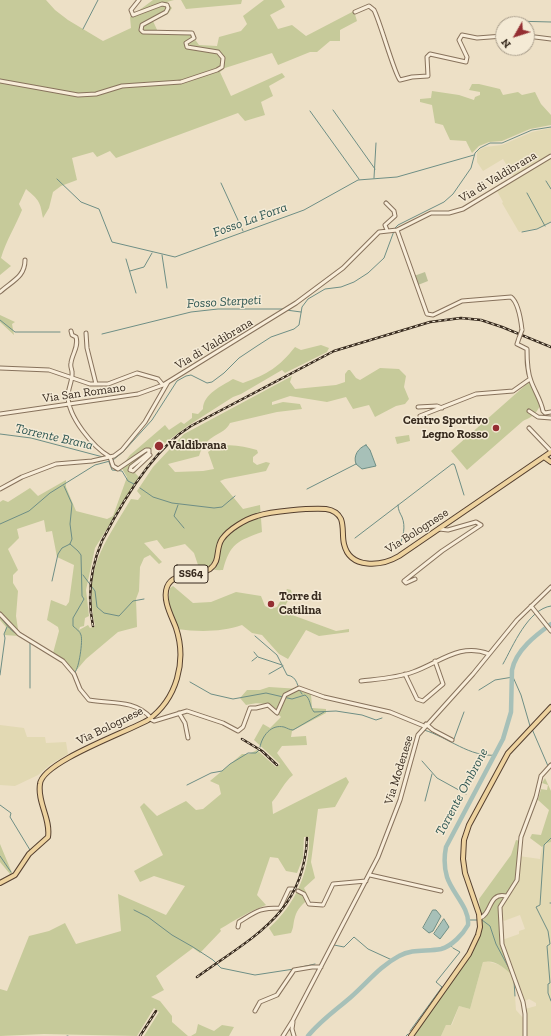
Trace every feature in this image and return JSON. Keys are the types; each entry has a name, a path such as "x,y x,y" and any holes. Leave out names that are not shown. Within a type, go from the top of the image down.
{"main road":[{"name":"Via Bolognese","path":"0,883 15,875 29,854 48,837 48,825 39,787 40,780 46,772 59,762 150,719 160,710 177,679 181,663 180,643 167,602 166,588 170,582 176,578 210,569 216,562 221,540 242,524 263,514 329,510 336,512 340,518 344,545 348,552 359,562 382,564 396,558 551,452"},
{"path":"544,458 551,462"},
{"path":"411,1036 472,950 480,931 480,918 464,865 463,852 466,834 500,766 512,749 551,707"}],"street":[{"path":"0,81 78,95 96,94 122,86 181,82 217,70 222,66 222,57 218,52 187,47 186,43 194,38 192,33 143,32 141,30 142,25 166,12 168,8 166,4 162,4 133,15 131,10 139,0"},
{"path":"355,12 370,6 374,10 398,80 414,76 426,77 428,75 427,58 430,54 463,62 466,61 467,57 460,42 461,35 477,38 495,37"},
{"path":"535,37 551,39"},
{"name":"Via di Valdibrana","path":"0,489 22,476 56,464 92,461 110,457 122,450 151,414 168,382 296,303 343,268 375,235 387,230 396,230 431,213 449,213 470,206 551,156"},
{"path":"386,203 394,211 395,216 385,226 387,230"},
{"path":"396,230 427,314 433,315 462,301 511,297 514,300 522,330 517,344 527,349 530,379 542,403 543,411 545,413 551,412"},
{"path":"0,292 21,275 25,269 24,260"},
{"path":"71,331 72,336 76,337 77,342 70,364 72,378 68,387 69,404 92,442 100,451 110,457 114,468 120,469 146,450 149,450 149,453 130,467 130,470 133,471 150,454"},
{"path":"86,333 87,348 96,384"},
{"path":"0,368 49,370 82,382 96,384 108,384 137,374 158,379 164,385"},
{"path":"420,416 481,392 513,391 530,379"},
{"name":"Via San Romano","path":"0,414 138,394 164,385 168,382"},
{"path":"418,407 440,406 442,408"},
{"path":"529,411 538,417 551,418"},
{"path":"529,428 551,452"},
{"path":"415,579 406,583 404,581 442,551 453,546 481,525 476,522 448,530 439,529"},
{"name":"Via Modenese","path":"283,1036 370,875 398,805 416,738 425,725 475,671 512,625 551,587"},
{"path":"531,606 551,631"},
{"path":"0,614 19,634 63,661 74,674 80,689 89,700 112,701 136,708 150,719 156,721 179,713 191,712 223,723 238,731 243,727 250,708 268,705 277,713 285,695 299,688 324,697 390,712 425,725 452,740"},
{"path":"361,681 414,672 450,654 463,651 478,650 489,654"},
{"path":"404,674 417,699 423,700 442,685 435,661"},
{"path":"179,713 184,722 188,738"},
{"path":"525,1036 524,1008 502,944 500,907 518,876 520,837 536,797 543,774 551,766"},
{"path":"370,875 441,892"},
{"path":"298,891 304,894 309,904 323,905 333,884 366,881"},
{"path":"238,927 239,922 259,909 272,906 280,908 289,889 293,889"},
{"path":"480,918 485,915 494,898 499,895 506,896"},
{"path":"255,1011 260,1002 277,995 294,970 312,966 321,967"},
{"path":"293,1020 292,1029 294,1036"}],"shaded area":[{"path":"551,128 551,154 514,177 503,159 483,171 477,162 477,151 485,147 502,145 532,132"},
{"path":"551,158 551,221 543,227 519,232 502,203 503,202 497,191"},
{"path":"0,725 24,728 27,737 45,737 46,743 66,742 68,754 51,764 38,775 15,786 0,785"},
{"path":"546,842 551,842 551,1036 525,1036 525,1009 536,1006 536,1003 529,999 525,1001 521,995 502,940 519,934 519,931 525,929 520,915 504,921 500,915 502,902 519,856 540,859 542,847"},
{"path":"486,961 504,966 512,975 516,1010 524,1019 524,1036 441,1036 446,1025 452,1025 459,1006 470,1009 483,962"}],"green space":[{"path":"0,0 46,0 55,10 68,20 103,41 131,28 130,17 153,0 174,0 167,2 172,8 168,14 153,21 158,32 191,34 199,45 217,46 219,37 241,31 247,24 243,16 264,0 281,0 285,7 270,15 278,29 292,25 306,36 354,11 357,21 340,30 340,41 330,41 317,52 310,52 278,65 272,53 225,68 220,72 231,96 282,73 285,77 269,86 273,96 261,102 265,115 245,121 238,113 116,158 110,151 97,157 93,152 72,158 77,180 61,186 53,192 49,208 43,218 39,202 26,189 19,204 22,210 1,258 11,266 0,275"},
{"path":"181,0 242,0 241,4 186,9"},
{"path":"472,84 479,84 500,89 503,95 518,92 522,95 535,92 541,104 551,115 551,125 530,129 502,141 489,142 479,146 472,153 466,141 450,140 443,125 435,123 432,105 420,102 420,99 431,98 432,91 459,95 474,100 475,97 480,95 480,92 469,90"},
{"path":"425,272 428,281 418,285 414,276"},
{"path":"0,315 15,322 12,324 14,335 0,322"},
{"path":"321,345 329,348 327,352 285,373 282,370 241,394 233,397 186,427 165,443 159,439 135,473 139,477 95,548 86,590 89,616 85,618 84,626 80,627 79,630 88,625 90,628 95,626 92,606 92,589 94,573 104,545 131,499 138,500 141,496 137,491 153,467 184,434 292,376 290,382 295,389 336,385 345,382 345,374 348,370 350,370 356,378 360,380 380,368 399,369 406,376 404,387 409,399 405,404 396,406 375,417 369,405 353,409 346,397 327,402 290,396 272,402 272,405 283,402 300,404 302,409 277,412 230,423 223,431 206,443 199,456 168,464 175,472 203,471 214,469 208,452 220,446 232,445 257,450 258,453 253,457 253,462 257,465 266,462 270,463 266,471 220,481 243,509 260,505 262,532 236,544 229,554 223,570 215,570 198,565 194,553 185,544 164,549 157,540 144,543 162,562 159,564 150,555 144,558 140,567 139,591 136,599 137,627 118,632 86,659 74,673 63,659 53,653 59,631 58,627 47,620 51,600 66,606 69,602 74,565 57,557 52,531 46,532 44,520 17,529 19,538 8,549 18,570 13,575 13,583 18,591 16,616 19,636 4,635 6,627 0,620 0,502 3,500 8,502 30,488 38,496 66,480 66,487 76,511 107,519 113,516 127,477 121,467 130,455 165,425 169,430 181,422 184,424 192,418 192,413 198,414 203,409 206,399 214,391 233,379 243,383 266,373 284,360 295,347 301,350"},
{"name":"Centro Sportivo Legno Rosso","path":"529,382 541,404 537,411 534,415 523,421 467,470 451,451"},
{"path":"409,435 410,441 397,444 395,437"},
{"path":"173,586 193,603 211,602 236,592 261,596 265,606 271,609 277,607 287,589 291,590 292,594 285,606 284,612 336,631 349,629 349,632 319,636 306,630 288,659 279,654 262,635 252,633 242,625 210,631 177,629 168,605 170,588"},
{"path":"269,687 300,689 311,694 312,708 326,709 326,713 292,731 291,737 306,736 307,745 282,746 277,753 293,775 272,802 273,814 346,777 349,782 335,807 318,809 311,862 315,878 304,888 309,898 297,912 291,933 274,936 269,928 286,909 299,887 307,863 309,837 304,837 303,858 297,873 286,871 278,858 270,857 257,895 266,905 248,913 220,929 221,931 200,953 193,948 156,976 164,990 151,997 160,1001 172,1016 172,1022 188,1036 144,1036 159,1012 154,1008 137,1036 44,1034 0,1036 0,989 7,991 29,936 49,931 65,923 76,944 121,931 118,894 166,915 185,886 154,876 140,882 134,871 163,855 140,807 144,803 157,816 186,801 196,810 203,809 221,794 219,785 210,781 242,754 249,754 257,750 276,767 280,764 254,740 263,724 270,728 281,717 269,706 258,703 246,705 240,698 247,690 260,690"},
{"path":"545,778 551,791 551,842 546,843 542,847 530,838 532,834 541,835 549,810 538,800 541,789 547,790 548,785 542,783"},
{"path":"516,840 520,841 517,879 500,908 502,940 512,975 496,963 487,961 483,962 470,1009 459,1006 451,1025 446,1025 441,1036 413,1036 475,948 482,925 479,899 511,855"},
{"path":"0,844 12,873 10,874 0,862"},
{"path":"198,1024 214,1031 222,1025 234,1027 229,1036 191,1036 196,1033"}],"water":[{"path":"366,445 370,450 376,466 362,469 356,464 355,458 359,450"},
{"path":"433,910 436,910 441,916 433,931 429,933 423,928"},
{"path":"444,919 449,927 440,939 434,934"}],"waterway":[{"path":"83,29 98,0"},
{"path":"535,22 551,22"},
{"path":"333,110 375,169"},
{"path":"310,111 359,179"},
{"name":"Torrente Brana","path":"395,228 398,225 444,202 453,194 471,168 475,153 480,148 490,143 502,143 532,130 551,127"},
{"path":"374,178 376,143"},
{"name":"Fosso La Forra","path":"57,179 81,202 99,209 112,242 175,257 304,210 358,180 397,177 474,155"},
{"path":"546,181 551,189"},
{"path":"221,183 243,231"},
{"path":"527,193 545,226"},
{"path":"522,232 537,229 551,222"},
{"name":"Torrente Brana","path":"113,460 123,452 152,420 177,381 191,375 207,383 212,382 224,373 239,358 257,346 271,337 294,329 299,325 302,307 308,299 325,289 341,287 354,282 368,273 384,258 394,231"},
{"path":"130,271 144,267 152,253"},
{"path":"162,255 167,288"},
{"path":"126,259 136,293"},
{"name":"Fosso Sterpeti","path":"102,334 191,312 218,309 283,309"},
{"name":"Fosso Sterpeti","path":"286,310 301,312"},
{"name":"Fosso Sterpeti","path":"0,320 15,332 60,332"},
{"name":"Torrente Brana","path":"0,434 31,438 103,457"},
{"path":"0,524 29,511 50,493 95,465 110,461"},
{"path":"109,462 112,470 122,471 128,481 134,484"},
{"path":"307,489 356,464"},
{"path":"355,538 452,464 455,466 464,495"},
{"path":"52,581 58,554 62,548 70,544 72,539 70,524 72,504 64,486"},
{"path":"140,488 153,497 172,503 214,508 222,507 235,496"},
{"path":"178,505 174,516 184,528"},
{"path":"398,505 404,524 400,545"},
{"path":"70,544 81,555 82,596 84,599 73,618 73,626 80,632 81,635 81,648 75,672 77,677"},
{"path":"83,575 95,591 97,607 104,613 119,616 133,601 144,599"},
{"path":"503,664 528,621 535,614 551,606"},
{"path":"0,617 17,634"},
{"name":"Torrente Ombrone","path":"308,1036 323,1020 392,960 410,952 441,949 457,939 468,925 468,919 464,907 449,883 445,870 446,847 503,739 511,712 512,670 514,663 527,644 551,624"},
{"path":"0,675 5,638 4,634 7,627"},
{"path":"255,636 277,655 287,675 294,678 302,694"},
{"path":"30,643 30,688"},
{"path":"254,652 258,657 282,665"},
{"path":"252,661 257,657"},
{"path":"269,674 283,666"},
{"path":"479,690 495,680 513,677 521,695 530,726"},
{"path":"190,682 211,694 233,699 266,693 292,699 305,695 308,698 314,712 336,711 362,715 376,720 382,718"},
{"path":"260,747 265,735 271,729 275,727 284,727 293,730 324,712"},
{"path":"454,739 464,712"},
{"path":"532,729 548,766"},
{"path":"424,730 468,750 486,755 496,755"},
{"path":"187,785 211,773 222,771 230,764 248,753 256,753 259,750"},
{"path":"422,761 437,778 466,794"},
{"path":"425,801 432,774"},
{"path":"0,805 11,813 10,817 30,850"},
{"path":"551,838 544,845 540,905 536,907 548,931 550,944 547,946 550,983 548,984 548,993 551,1001"},
{"path":"0,856 11,872"},
{"path":"134,910 148,917 172,935 213,960 221,968 255,975 294,969"},
{"path":"469,920 477,920"},
{"path":"482,920 490,926 496,944 512,974"},
{"path":"334,945 344,947 354,937 368,949 392,960"},
{"path":"410,1031 442,987 436,982 460,952 453,948"},
{"path":"297,968 315,964"},
{"path":"514,981 515,996"}],"railway":[{"path":"93,626 90,604 92,572 102,541 119,510 151,462 177,436 191,426 334,351 430,322 461,318 481,320 551,347"},
{"path":"242,739 262,751 277,765"},
{"path":"197,977 255,935 272,921 285,905 296,886 304,864 307,838"},
{"path":"140,1036 156,1011"}],"place":[{"name":"Centro Sportivo Legno Rosso","path":"496,428"},
{"name":"Valdibrana","path":"159,446"},
{"name":"Torre di Catilina","path":"271,604"}]}
